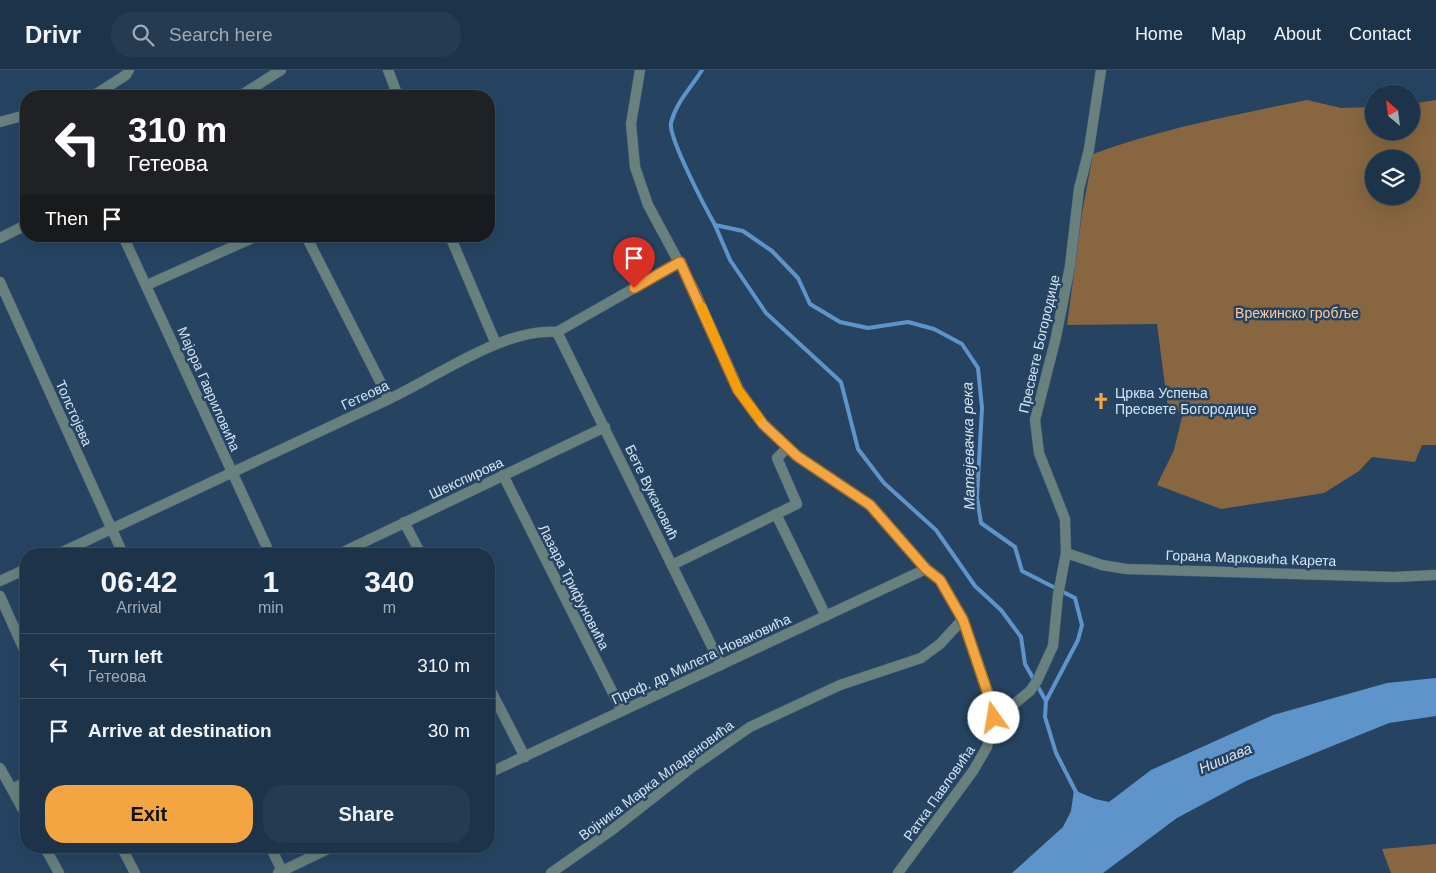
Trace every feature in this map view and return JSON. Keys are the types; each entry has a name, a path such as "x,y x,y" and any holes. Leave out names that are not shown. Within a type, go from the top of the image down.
{"street":[{"path":"103,90 126,76 129,70"},
{"path":"249,90 281,70"},
{"path":"388,70 396,90"},
{"name":"Ратка Павловића","path":"640,70 631,124 635,167 648,205 680,262 738,390 763,424 797,456 870,505 926,569 940,580 963,620 993,711 992,732 983,756 898,873"},
{"name":"Пресвете Богородице","path":"993,711 1020,701 1036,683 1053,646 1059,591 1066,553 1065,519 1039,453 1035,420 1056,337 1070,266 1080,189 1089,149 1101,70"},
{"path":"0,122 20,117"},
{"path":"0,238 20,228"},
{"name":"Мајора Гавриловића","path":"126,242 267,548"},
{"path":"147,285 244,242"},
{"path":"309,242 389,399"},
{"path":"453,242 496,344"},
{"name":"Гетеова","path":"71,548 389,399 496,344 542,330 557,332 680,262"},
{"name":"Толстојева","path":"0,282 120,548"},
{"name":"Бете Вукановић","path":"557,332 721,665"},
{"name":"Шекспирова","path":"351,548 605,427"},
{"path":"672,565 797,504 777,458 788,446"},
{"name":"Лазара Трифуновића","path":"503,475 622,710"},
{"path":"776,514 826,616"},
{"path":"404,522 418,548"},
{"name":"Горана Марковића Карета","path":"1066,553 1102,565 1126,568 1394,577 1436,575"},
{"name":"Проф. др Милета Новаковића","path":"495,770 926,569"},
{"path":"0,581 20,572"},
{"path":"0,596 20,641"},
{"name":"Војника Марка Младеновића","path":"551,873 612,830 691,768 750,727 840,685 921,658 940,644 963,620"},
{"path":"495,699 524,757"},
{"path":"0,768 20,804"},
{"path":"12,789 20,785"},
{"path":"48,853 59,873"},
{"path":"124,853 135,873"},
{"path":"273,853 280,872 319,853"}],"green space":[{"name":"Врежинско гробље","path":"1307,100 1341,108 1365,107 1365,140 1420,140 1420,103 1436,100 1436,445 1422,445 1415,462 1372,457 1359,471 1324,493 1221,509 1157,485 1174,450 1183,413 1168,408 1157,324 1067,325 1082,213 1093,154 1172,129"},
{"path":"1436,844 1436,873 1391,873 1382,849"}],"water":[{"name":"Нишава","path":"1436,678 1436,716 1389,723 1246,781 1177,818 1103,873 1012,873 1063,827 1071,811 1074,790 1095,799 1109,802 1151,770 1273,715 1387,683"}],"waterway":[{"name":"Матејевачка река","path":"702,70 680,102 671,123 675,143 681,157 715,225 743,231 772,251 798,278 810,304 840,322 868,328 908,322 934,329 962,344 978,368 982,408 977,497 981,523 1015,547 1022,571 1075,598 1082,625 1078,640 1046,701 1045,717 1056,753 1077,794"},
{"path":"715,225 730,260 766,313 841,382 858,449 884,483 936,530 975,586 1001,610 1021,637 1025,664 1046,701"}],"slow traffic":[{"path":"702,307 738,390 758,417"}],"place":[{"name":"Црква Успења Пресвете Богородице","path":"1101,401"}],"route":[{"path":"634,288 680,262 738,390 763,424 797,456 870,505 926,569 940,580 963,620 994,718"}]}
